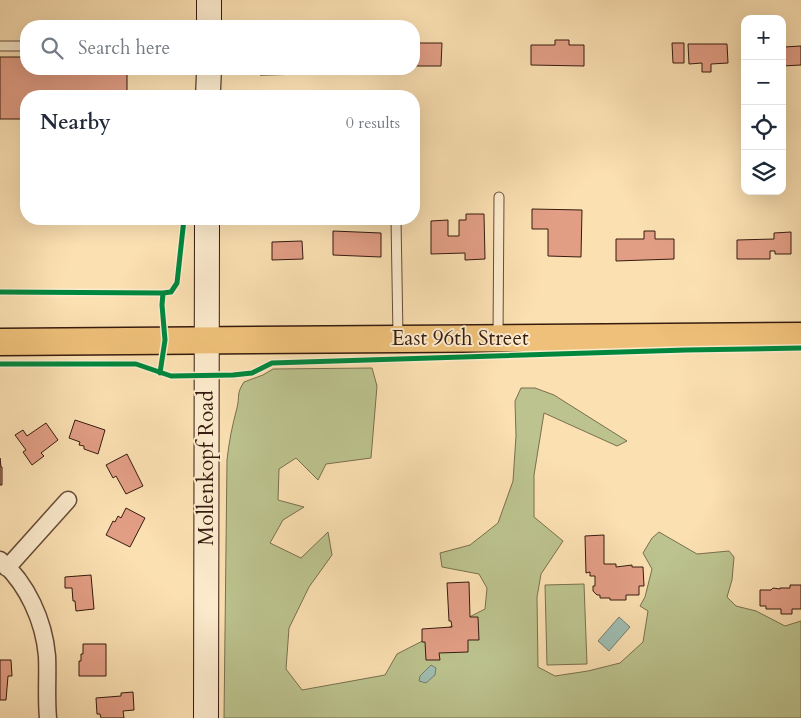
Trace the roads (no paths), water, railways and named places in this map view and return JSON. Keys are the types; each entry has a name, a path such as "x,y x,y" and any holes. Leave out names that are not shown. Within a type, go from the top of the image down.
{"main road":[{"name":"East 96th Street","path":"0,342 801,336"}],"street":[{"path":"209,0 209,20"},
{"path":"208,90 209,75"},
{"name":"Mollenkopf Road","path":"206,718 207,225"},
{"path":"48,718 47,656 42,629 28,595 4,564 68,500"}],"lane":[{"path":"0,46 20,46"},
{"path":"498,338 499,197"},
{"path":"396,225 398,338"}]}
